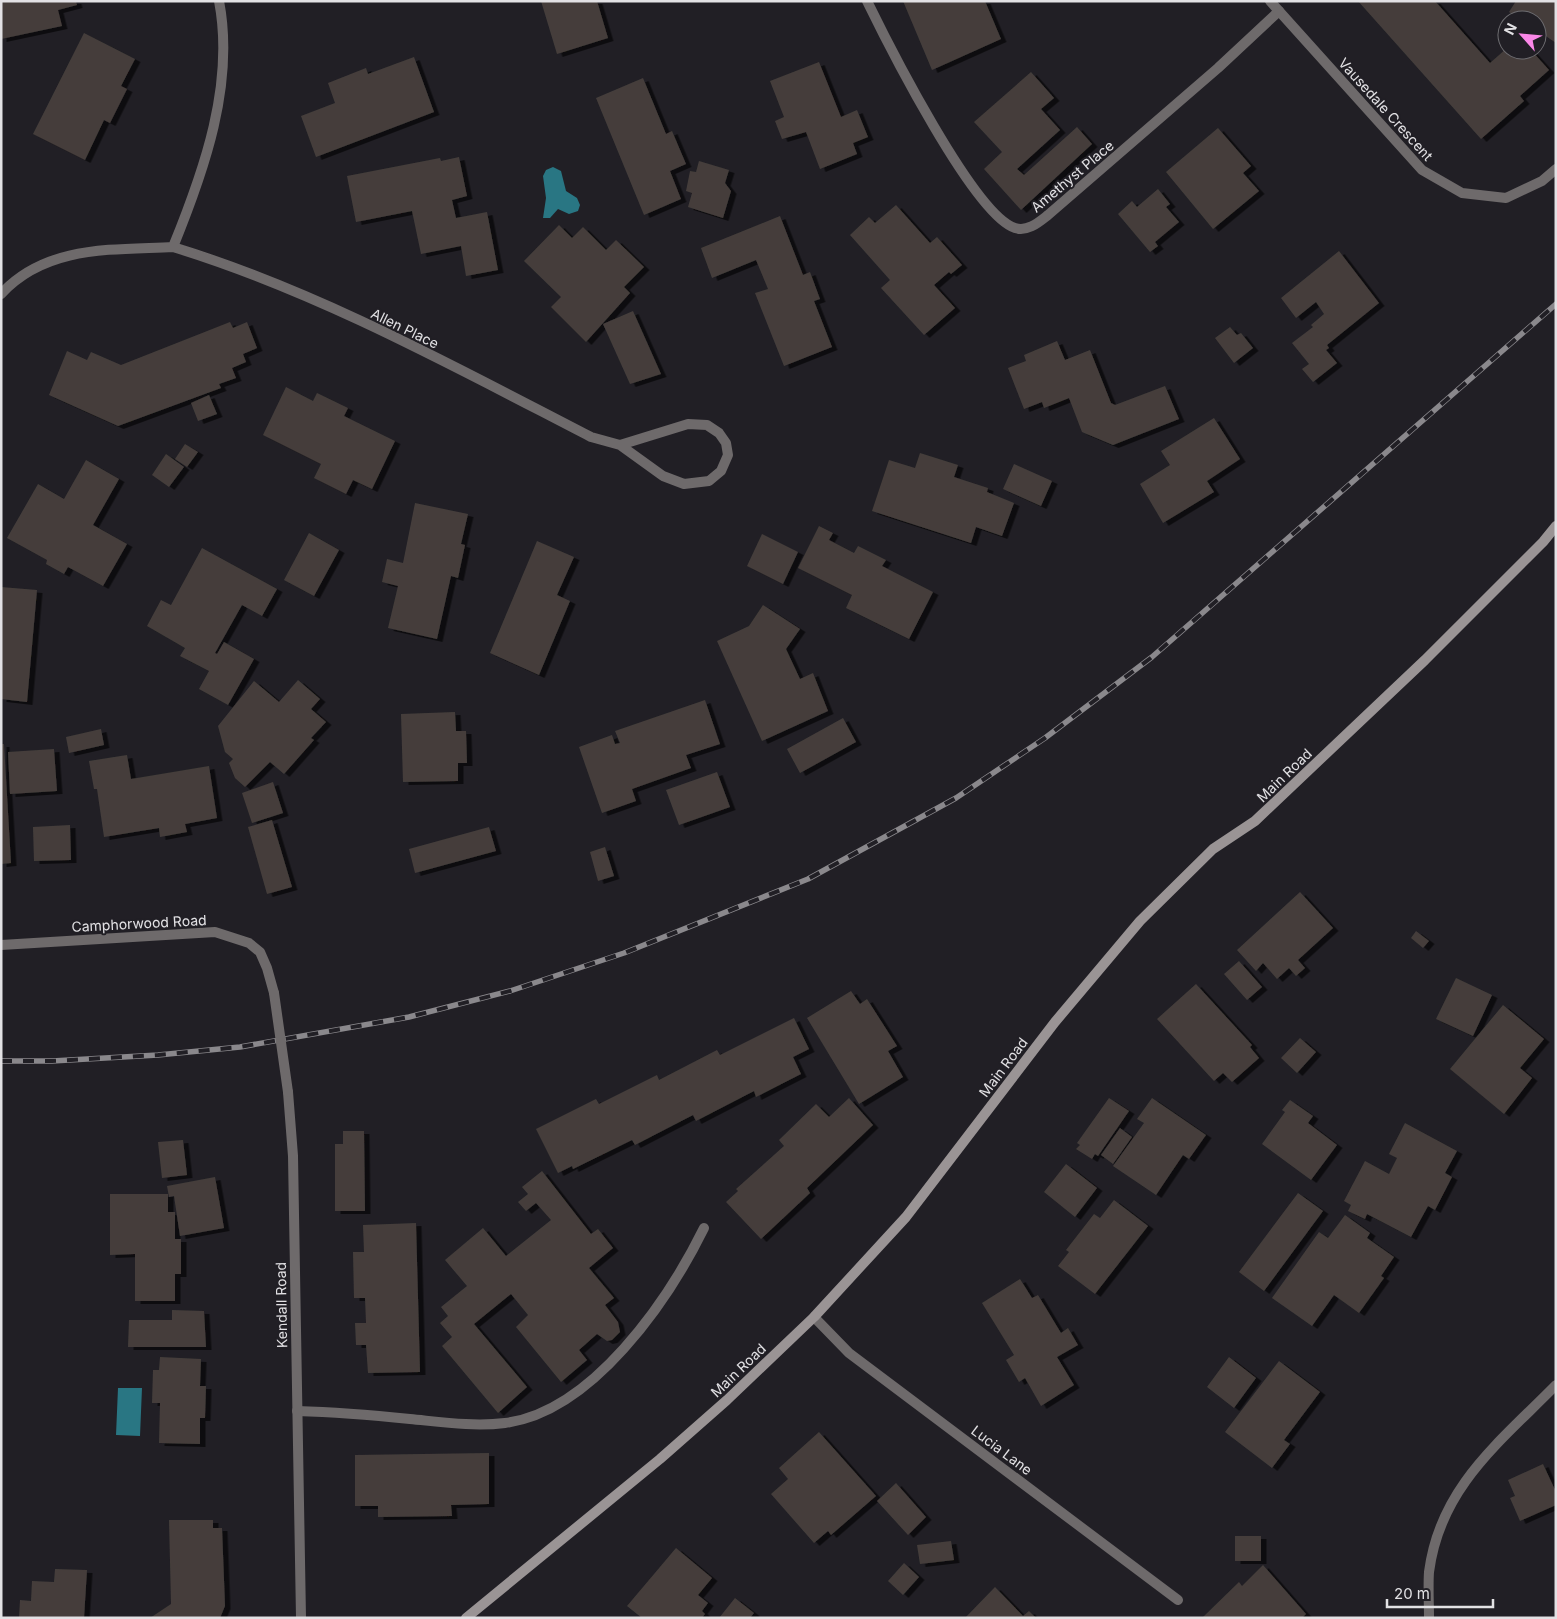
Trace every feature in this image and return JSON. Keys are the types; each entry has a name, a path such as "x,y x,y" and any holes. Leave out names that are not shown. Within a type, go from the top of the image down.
{"main road":[{"name":"Main Road","path":"466,1618 660,1459 727,1400 814,1317 906,1217 1055,1022 1140,921 1213,849 1255,821 1411,673 1543,542 1556,526"}],"street":[{"path":"1,294 15,279 56,257 108,250 173,247 194,195 213,129 222,68 223,24 218,1"},
{"name":"Amethyst Place","path":"867,1 911,86 973,190 991,211 1005,223 1016,228 1028,229 1218,68 1279,11"},
{"name":"Vausedale Crescent","path":"1270,1 1422,170 1462,193 1506,198 1542,181 1556,169"},
{"name":"Allen Place","path":"173,247 232,265 326,305 591,437 620,445 663,476 684,484 709,481 721,470 728,455 726,443 720,432 707,424 688,424 620,445"},
{"name":"Camphorwood Road","path":"1,946 215,932 249,944 260,952 268,968 274,994"},
{"name":"Kendall Road","path":"274,994 288,1092 293,1156 301,1618"},
{"path":"297,1411 356,1413 462,1424 505,1423 534,1416 560,1404 588,1382 637,1334 671,1288 704,1228"},
{"name":"Lucia Lane","path":"814,1317 850,1353 1178,1600"},
{"path":"1429,1618 1429,1572 1438,1533 1453,1496 1482,1459 1556,1384"}],"water":[{"path":"553,167 561,171 566,191 577,198 580,205 578,211 569,214 558,209 550,218 543,218 546,198 543,176 546,170"},
{"path":"118,1388 142,1388 140,1436 116,1435"}],"building":[{"path":"1,1 76,1 77,5 58,10 62,26 1,39"},
{"path":"541,1 597,1 608,38 557,54"},
{"path":"903,1 985,1 1001,39 932,70"},
{"path":"1358,1 1435,1 1490,63 1497,57 1497,60 1540,60 1549,70 1520,96 1524,101 1481,139"},
{"path":"1516,1 1556,1 1556,43 1547,37 1547,10 1510,10"},
{"path":"84,33 135,59 121,86 127,89 110,123 104,120 85,160 33,134"},
{"path":"414,57 434,112 316,157 301,116 335,103 328,83 366,68 368,74"},
{"path":"819,62 841,117 857,110 868,137 853,143 857,154 820,169 806,132 782,139 775,121 784,117 770,81"},
{"path":"1031,72 1054,98 1041,109 1060,130 1017,169 1024,175 1077,127 1092,144 1021,210 984,169 1002,152 974,122"},
{"path":"643,78 666,134 672,131 686,164 670,171 681,199 644,215 596,98"},
{"path":"1218,128 1251,166 1243,173 1259,191 1213,229 1166,172"},
{"path":"459,157 467,196 452,200 456,218 487,212 498,270 466,276 461,246 421,254 412,211 356,222 347,176 440,158 441,161"},
{"path":"699,161 729,170 725,183 731,191 723,218 688,207 692,193 686,191 690,171 696,172"},
{"path":"1158,189 1170,204 1166,207 1179,222 1155,242 1158,246 1150,252 1118,214 1132,201 1137,207"},
{"path":"896,205 930,243 937,237 962,265 951,274 949,272 934,285 955,308 924,335 881,288 890,280 850,235 869,217 875,223"},
{"path":"780,216 803,275 810,272 820,299 814,301 832,347 784,366 755,293 768,289 756,260 712,278 701,248"},
{"path":"559,225 572,238 583,227 606,250 616,240 644,267 624,287 630,293 586,342 551,307 561,297 524,261"},
{"path":"1339,251 1379,303 1327,345 1329,348 1326,350 1337,363 1313,382 1302,369 1309,364 1292,343 1313,327 1311,325 1324,314 1316,302 1296,318 1281,298"},
{"path":"633,311 661,374 630,384 603,324"},
{"path":"230,322 233,328 247,322 257,348 243,354 246,362 232,368 236,378 219,384 221,388 118,426 49,395 67,351 87,360 91,352 121,365"},
{"path":"1230,327 1237,335 1241,333 1253,348 1234,363 1215,338"},
{"path":"1057,341 1065,360 1090,350 1111,403 1115,405 1165,386 1179,419 1113,445 1082,432 1069,398 1044,408 1042,402 1024,409 1008,368 1026,361 1024,355"},
{"path":"286,387 313,401 317,393 348,408 344,416 395,441 372,489 353,480 346,494 314,478 321,464 263,435"},
{"path":"209,395 217,414 198,421 191,403"},
{"path":"1214,418 1240,459 1207,481 1214,492 1163,523 1140,484 1170,465 1161,451"},
{"path":"185,444 198,452 187,467 175,459"},
{"path":"920,453 958,465 954,477 988,488 987,492 1014,503 1002,536 976,527 971,543 872,511 889,460 915,468"},
{"path":"166,454 184,467 169,487 152,475"},
{"path":"86,460 119,479 93,525 127,544 103,586 68,567 64,574 46,564 47,560 7,538 38,484 64,499"},
{"path":"1014,464 1052,481 1041,506 1003,489"},
{"path":"415,503 468,514 461,544 465,545 458,578 451,576 437,639 388,628 398,586 382,582 387,559 403,563"},
{"path":"819,526 833,533 829,540 854,553 858,546 886,560 882,566 933,592 909,639 846,608 852,595 798,568"},
{"path":"309,533 339,550 314,596 284,580"},
{"path":"762,534 798,552 783,584 747,566"},
{"path":"537,541 574,557 557,595 570,601 539,675 490,653"},
{"path":"202,548 277,589 262,616 242,605 215,653 217,654 224,642 254,659 228,705 199,689 209,671 180,656 185,648 147,626 161,600 171,605"},
{"path":"1,587 37,590 27,702 1,699"},
{"path":"763,605 800,629 786,649 800,679 813,673 828,711 762,741 717,641 749,626"},
{"path":"298,680 320,699 311,709 326,722 311,738 314,740 284,774 270,762 245,787 235,778 229,763 233,759 225,752 218,726 254,681 279,702"},
{"path":"705,700 720,744 686,755 691,768 632,789 636,801 602,813 579,747 612,735 615,744 620,743 615,731"},
{"path":"455,712 456,731 466,731 467,763 458,763 458,781 403,782 401,714"},
{"path":"843,718 856,742 800,773 787,749"},
{"path":"101,729 104,745 69,753 66,737"},
{"path":"1,744 4,744 11,863 1,864"},
{"path":"54,749 57,791 10,794 8,752"},
{"path":"127,755 131,779 209,766 217,818 185,824 187,832 160,837 159,828 104,837 97,789 94,789 89,761"},
{"path":"717,772 730,807 679,825 666,790"},
{"path":"273,782 283,813 252,823 242,793"},
{"path":"272,820 292,887 267,894 248,827"},
{"path":"70,825 71,860 34,861 33,827"},
{"path":"489,827 496,851 415,873 409,849"},
{"path":"605,847 614,876 598,881 590,852"},
{"path":"1300,892 1333,928 1298,960 1305,968 1296,976 1289,968 1277,979 1263,963 1256,971 1237,950"},
{"path":"1416,931 1429,941 1423,948 1411,938"},
{"path":"1239,961 1262,987 1247,1000 1224,974"},
{"path":"1456,978 1492,995 1473,1036 1436,1019"},
{"path":"1196,984 1252,1045 1250,1047 1259,1058 1232,1082 1223,1073 1214,1081 1157,1019"},
{"path":"851,991 860,1004 867,999 897,1046 888,1051 903,1077 859,1104 807,1018"},
{"path":"1503,1005 1544,1039 1520,1068 1532,1078 1504,1114 1450,1069"},
{"path":"794,1018 809,1049 793,1057 801,1074 756,1097 754,1091 696,1121 693,1115 635,1145 632,1140 573,1169 572,1166 558,1173 536,1129 596,1099 599,1104 657,1075 659,1080 717,1050 720,1055"},
{"path":"1300,1038 1316,1052 1297,1073 1281,1058"},
{"path":"849,1098 873,1125 807,1188 810,1193 761,1239 726,1202 738,1191 736,1189 784,1146 779,1140 816,1104 829,1117"},
{"path":"1109,1098 1129,1111 1098,1156 1095,1154 1092,1159 1076,1149 1080,1145 1077,1143"},
{"path":"1152,1098 1206,1135 1189,1159 1183,1155 1156,1195 1113,1166 1144,1123 1137,1119"},
{"path":"1290,1100 1313,1116 1308,1123 1337,1145 1311,1180 1262,1144 1285,1112 1282,1110"},
{"path":"1405,1123 1457,1151 1445,1173 1452,1177 1435,1210 1428,1206 1411,1237 1367,1214 1365,1219 1348,1211 1351,1205 1344,1201 1365,1161 1389,1174 1397,1158 1389,1154"},
{"path":"1120,1128 1132,1137 1113,1164 1101,1155"},
{"path":"343,1131 364,1131 365,1211 335,1211 335,1144 343,1144"},
{"path":"183,1140 187,1175 162,1178 158,1142"},
{"path":"1066,1164 1097,1188 1075,1217 1044,1192"},
{"path":"542,1171 591,1234 598,1229 613,1248 589,1268 614,1298 605,1305 618,1322 620,1332 612,1340 607,1341 597,1334 579,1350 587,1360 561,1382 516,1327 528,1315 511,1294 474,1324 527,1387 498,1413 442,1346 452,1337 440,1323 448,1316 441,1307 467,1286 445,1260 483,1228 506,1256 551,1220 536,1203 526,1211 518,1202 528,1194 522,1187"},
{"path":"215,1177 224,1228 180,1236 174,1196 169,1197 167,1186"},
{"path":"1298,1193 1323,1211 1264,1291 1239,1272"},
{"path":"110,1194 168,1194 168,1212 175,1212 175,1239 181,1239 181,1274 175,1274 175,1301 135,1301 135,1254 110,1255"},
{"path":"1114,1200 1148,1226 1095,1294 1058,1266 1069,1252 1066,1250 1094,1214 1100,1218"},
{"path":"1345,1215 1370,1233 1367,1238 1394,1257 1381,1276 1384,1278 1359,1313 1334,1295 1312,1326 1272,1298 1319,1232 1328,1238"},
{"path":"416,1223 420,1372 368,1373 366,1345 356,1345 355,1323 366,1323 365,1298 354,1298 353,1252 364,1252 363,1225"},
{"path":"1020,1279 1032,1298 1038,1295 1061,1333 1068,1328 1078,1345 1057,1357 1074,1385 1041,1406 1025,1378 1019,1382 1006,1360 1014,1355 982,1303"},
{"path":"172,1310 204,1311 206,1347 128,1347 129,1320 172,1320"},
{"path":"160,1357 201,1359 200,1386 206,1386 205,1418 200,1418 200,1444 159,1443 160,1403 152,1403 153,1370 159,1370"},
{"path":"1229,1357 1256,1378 1234,1408 1207,1387"},
{"path":"1279,1361 1320,1392 1284,1440 1290,1444 1272,1468 1225,1432"},
{"path":"819,1432 876,1496 831,1535 828,1531 814,1543 771,1494 788,1479 779,1468"},
{"path":"489,1453 489,1504 451,1505 452,1516 378,1517 378,1506 355,1506 355,1455"},
{"path":"1543,1464 1556,1492 1556,1505 1520,1521 1510,1498 1515,1496 1508,1480"},
{"path":"896,1483 926,1517 908,1535 877,1501"},
{"path":"169,1520 213,1520 213,1528 222,1528 225,1606 220,1618 150,1618 171,1604"},
{"path":"1235,1536 1261,1536 1261,1561 1235,1561"},
{"path":"951,1541 954,1560 920,1564 917,1545"},
{"path":"676,1548 712,1578 698,1595 708,1603 702,1611 705,1614 702,1618 642,1618 627,1606"},
{"path":"904,1563 919,1577 903,1595 888,1581"},
{"path":"1263,1565 1306,1614 1302,1618 1202,1618 1239,1582 1242,1586"},
{"path":"55,1569 87,1570 84,1618 19,1618 20,1600 31,1601 32,1581 54,1582"},
{"path":"995,1587 1023,1616 1029,1611 1036,1618 965,1618"},
{"path":"735,1598 754,1613 750,1618 719,1618"}],"railway":[{"path":"1,1061 52,1061 158,1055 240,1047 409,1017 510,991 624,953 808,879 956,798 1045,738 1152,657 1556,304"}]}
